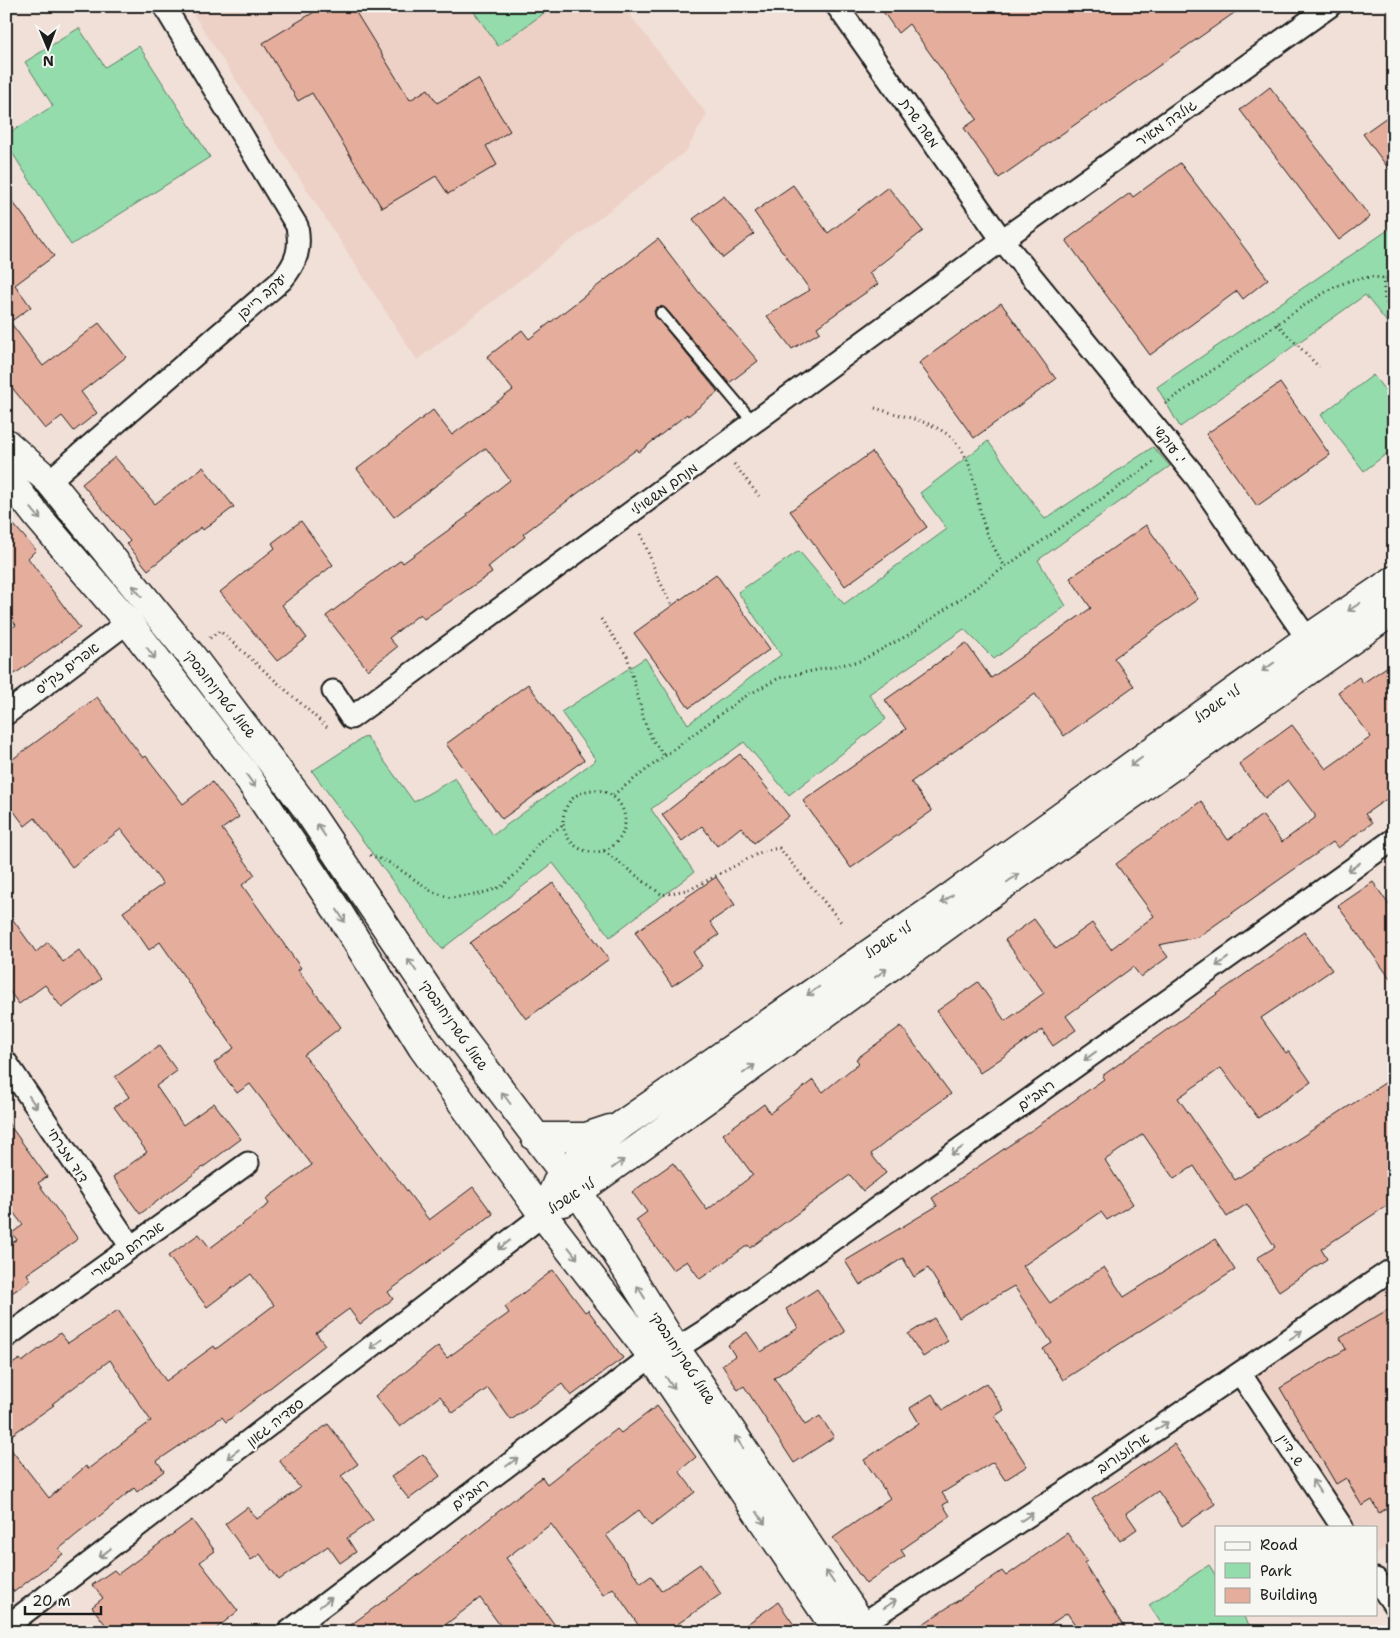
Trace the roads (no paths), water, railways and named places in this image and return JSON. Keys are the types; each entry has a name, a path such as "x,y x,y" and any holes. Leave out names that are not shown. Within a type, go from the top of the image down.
{"street":[{"name":"יעקב רייפן","path":"49,481 282,280 293,268 299,253 297,226 164,6"},
{"name":"משה שרת","path":"837,6 1002,240"},
{"name":"גולדה מאיר","path":"1002,240 1330,6"},
{"name":"י. עוקשי","path":"1002,240 1174,448 1315,650"},
{"name":"מנחם מששוילי","path":"333,691 351,718 1002,240"},
{"name":"שאול טשרניחובסקי","path":"6,443 49,481 190,654 275,765 453,1026 561,1173 579,1193 664,1352 854,1630"},
{"name":"שאול טשרניחובסקי","path":"6,476 38,517 128,622 244,772 339,913 422,1047 543,1215 664,1352"},
{"name":"לוי אשכול","path":"543,1215 579,1193 980,902 1315,650 1394,580"},
{"name":"לוי אשכול","path":"543,1215 561,1173 623,1124 938,906 1315,650 1394,610"},
{"name":"אפרים זק\"ס","path":"6,714 128,622"},
{"name":"רמב\"ם","path":"288,1632 664,1352 722,1319 1394,839"},
{"name":"דוד מזרחי","path":"6,1062 131,1247"},
{"path":"535,1137 586,1137 601,1134 623,1124"},
{"name":"אברהם בשארי","path":"6,1337 248,1164"},
{"name":"סעדיה גאון","path":"6,1627 543,1215"},
{"name":"ארלוזורוב","path":"854,1630 1072,1488 1394,1268"},
{"name":"ש. דיין","path":"1240,1373 1341,1526"},
{"path":"1378,1582 1394,1605"}],"lane":[{"path":"661,313 754,423"}]}
